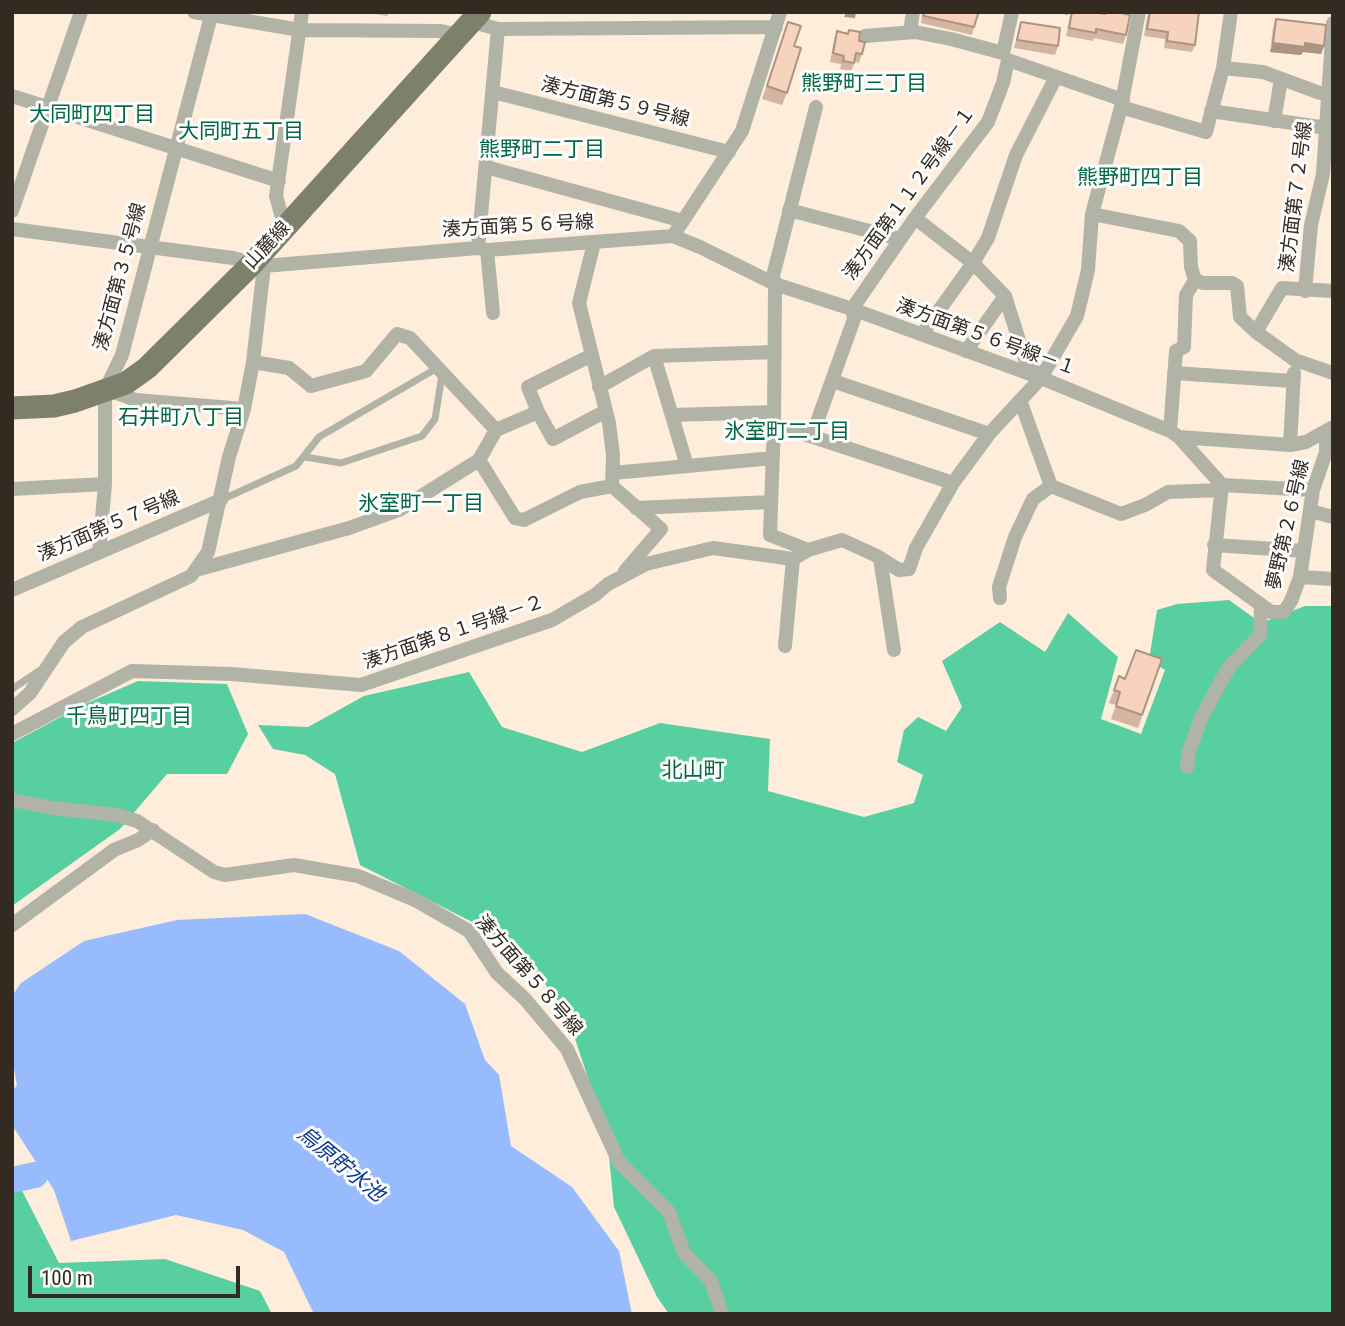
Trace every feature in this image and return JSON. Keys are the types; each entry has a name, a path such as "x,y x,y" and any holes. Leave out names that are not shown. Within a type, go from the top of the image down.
{"main road":[{"name":"山麓線","path":"12,408 64,404 126,383 147,368 258,265 285,228 471,23"}],"street":[{"path":"12,211 81,12"},
{"path":"194,12 300,30 441,31 471,23 498,29 776,27"},
{"path":"285,228 276,196 302,12"},
{"path":"673,236 742,131 780,12"},
{"path":"910,32 913,12"},
{"name":"湊方面第１１２号線－１","path":"852,309 915,218 988,122 1003,83 1012,12"},
{"path":"785,646 793,559 808,550 842,540 900,570 909,569 916,548 953,483 989,434 1041,378 1077,316 1088,270 1092,214 1122,104 1139,12"},
{"path":"864,36 910,32 951,39 1056,76 1122,104 1206,132 1223,68 1231,12"},
{"name":"湊方面第３５号線","path":"99,552 105,484 105,390 122,355 212,14"},
{"name":"湊方面第７２号線","path":"1305,291 1311,225 1328,175 1327,128 1333,23"},
{"path":"493,313 482,249 498,29"},
{"path":"1223,68 1263,72 1320,93 1330,92"},
{"path":"922,334 988,239 1016,155 1056,76"},
{"path":"1274,121 1280,79"},
{"name":"湊方面第５９号線","path":"493,92 729,152"},
{"path":"12,96 279,181"},
{"path":"808,550 769,535 774,418 773,276 817,107"},
{"path":"1211,111 1327,128"},
{"path":"486,167 683,222"},
{"path":"789,211 900,239"},
{"path":"1092,214 1179,231 1190,241 1191,267 1195,280 1186,295 1184,347 1176,351 1175,434 1221,487 1213,570 1266,609 1260,635 1229,667 1202,716 1189,751 1187,767"},
{"path":"915,218 973,264 1005,296 1026,362 1041,378"},
{"name":"湊方面第５６号線","path":"12,229 233,258 258,265 673,236 775,284"},
{"path":"594,243 579,303 606,411 613,456 612,480 636,508 662,529 620,578"},
{"path":"12,709 30,693 64,642 82,627 191,576 208,552 253,362 258,265"},
{"path":"1195,280 1237,286 1240,317 1256,332 1294,360 1333,373"},
{"name":"湊方面第５６号線－１","path":"775,284 1041,378 1175,434"},
{"path":"1256,332 1282,288 1333,291"},
{"path":"966,351 1005,296"},
{"path":"812,436 854,319 852,309"},
{"path":"253,362 289,368 311,386 366,371 397,334 411,338 496,430"},
{"path":"599,387 654,356 775,352"},
{"path":"592,355 528,387 553,439 606,411"},
{"path":"654,356 687,466"},
{"path":"1290,445 1294,360"},
{"path":"1174,373 1293,381"},
{"path":"833,381 989,434"},
{"path":"105,390 136,400 244,409"},
{"path":"1020,401 1051,486 1121,514 1168,492 1221,487 1313,490"},
{"path":"196,570 349,528 399,510 479,460 496,430 538,412"},
{"path":"672,415 774,418 812,436 953,483"},
{"path":"1175,434 1290,445 1306,442 1327,430"},
{"name":"夢野第２６号線","path":"1266,609 1284,612 1300,577 1313,490 1329,453 1327,430"},
{"path":"479,460 515,518 524,520 580,492 612,480 687,466 773,458"},
{"path":"12,489 105,484"},
{"path":"1000,598 999,587 1015,537 1033,499 1051,486"},
{"name":"湊方面第５７号線","path":"12,590 221,499"},
{"path":"636,508 771,502"},
{"path":"1310,511 1333,517"},
{"path":"1214,545 1304,551"},
{"name":"湊方面第８１号線－２","path":"12,734 132,671 231,674 361,685 552,620 646,564 713,548 793,559"},
{"path":"880,558 894,650"},
{"path":"1300,577 1333,579"},
{"name":"湊方面第５８号線","path":"12,800 53,808 117,815 137,821 214,872 225,875 294,865 358,876 415,900 469,931 498,973 525,999 567,1049 620,1162 669,1212 684,1252 711,1281 722,1314"},
{"path":"12,925 114,850 138,841 153,830"}],"lane":[{"path":"305,457 341,463 422,436 435,419 441,369"},
{"path":"221,499 296,466 319,437 441,369"},
{"path":"12,690 51,662"}],"green space":[{"path":"1229,600 1261,623 1305,606 1333,606 1333,1314 669,1314 657,1297 614,1207 607,1136 566,1011 532,967 484,928 360,865 335,774 305,755 273,749 258,725 308,727 364,696 469,672 502,727 582,752 660,723 770,739 768,791 864,817 914,803 923,775 897,762 904,730 918,717 946,731 962,707 942,661 1000,622 1045,652 1068,613 1118,657 1101,719 1141,734 1165,670 1149,660 1157,610 1177,604"},
{"path":"138,681 227,684 248,734 227,774 167,774 120,829 12,906 12,743 85,704"},
{"path":"12,1171 59,1263 165,1259 260,1291 272,1314 12,1314"}],"water":[{"path":"305,914 399,951 465,1004 485,1060 499,1075 511,1146 572,1187 619,1251 632,1314 314,1314 284,1252 243,1230 176,1215 71,1241 54,1190 12,1125 12,1090 17,1086 12,1057 12,996 21,983 84,941 177,920"}],"building":[{"path":"924,12 978,14 974,27 924,16"},
{"path":"1072,12 1117,12 1130,15 1126,35 1096,29 1096,33 1069,28"},
{"path":"1150,12 1199,12 1195,45 1167,41 1168,32 1147,29"},
{"path":"1276,19 1326,25 1324,46 1305,43 1305,47 1273,43"},
{"path":"788,22 801,26 794,46 801,48 787,93 767,86"},
{"path":"1021,22 1060,28 1058,46 1017,40"},
{"path":"849,30 860,32 859,41 865,42 862,54 856,53 854,63 843,61 844,56 833,53 837,31 848,34"},
{"path":"1136,650 1162,659 1142,715 1116,706 1120,692 1114,690 1119,676 1125,679"}],"waterway":[{"name":"烏原貯水池","path":"12,1180 35,1175"}],"district":[{"name":"熊野町三丁目","path":"864,85"},
{"name":"大同町四丁目","path":"92,116"},
{"name":"大同町五丁目","path":"241,133"},
{"name":"熊野町二丁目","path":"542,151"},
{"name":"熊野町四丁目","path":"1140,179"},
{"name":"石井町八丁目","path":"181,419"},
{"name":"氷室町二丁目","path":"787,433"},
{"name":"氷室町一丁目","path":"421,505"},
{"name":"千鳥町四丁目","path":"129,718"},
{"name":"北山町","path":"693,772"}]}
